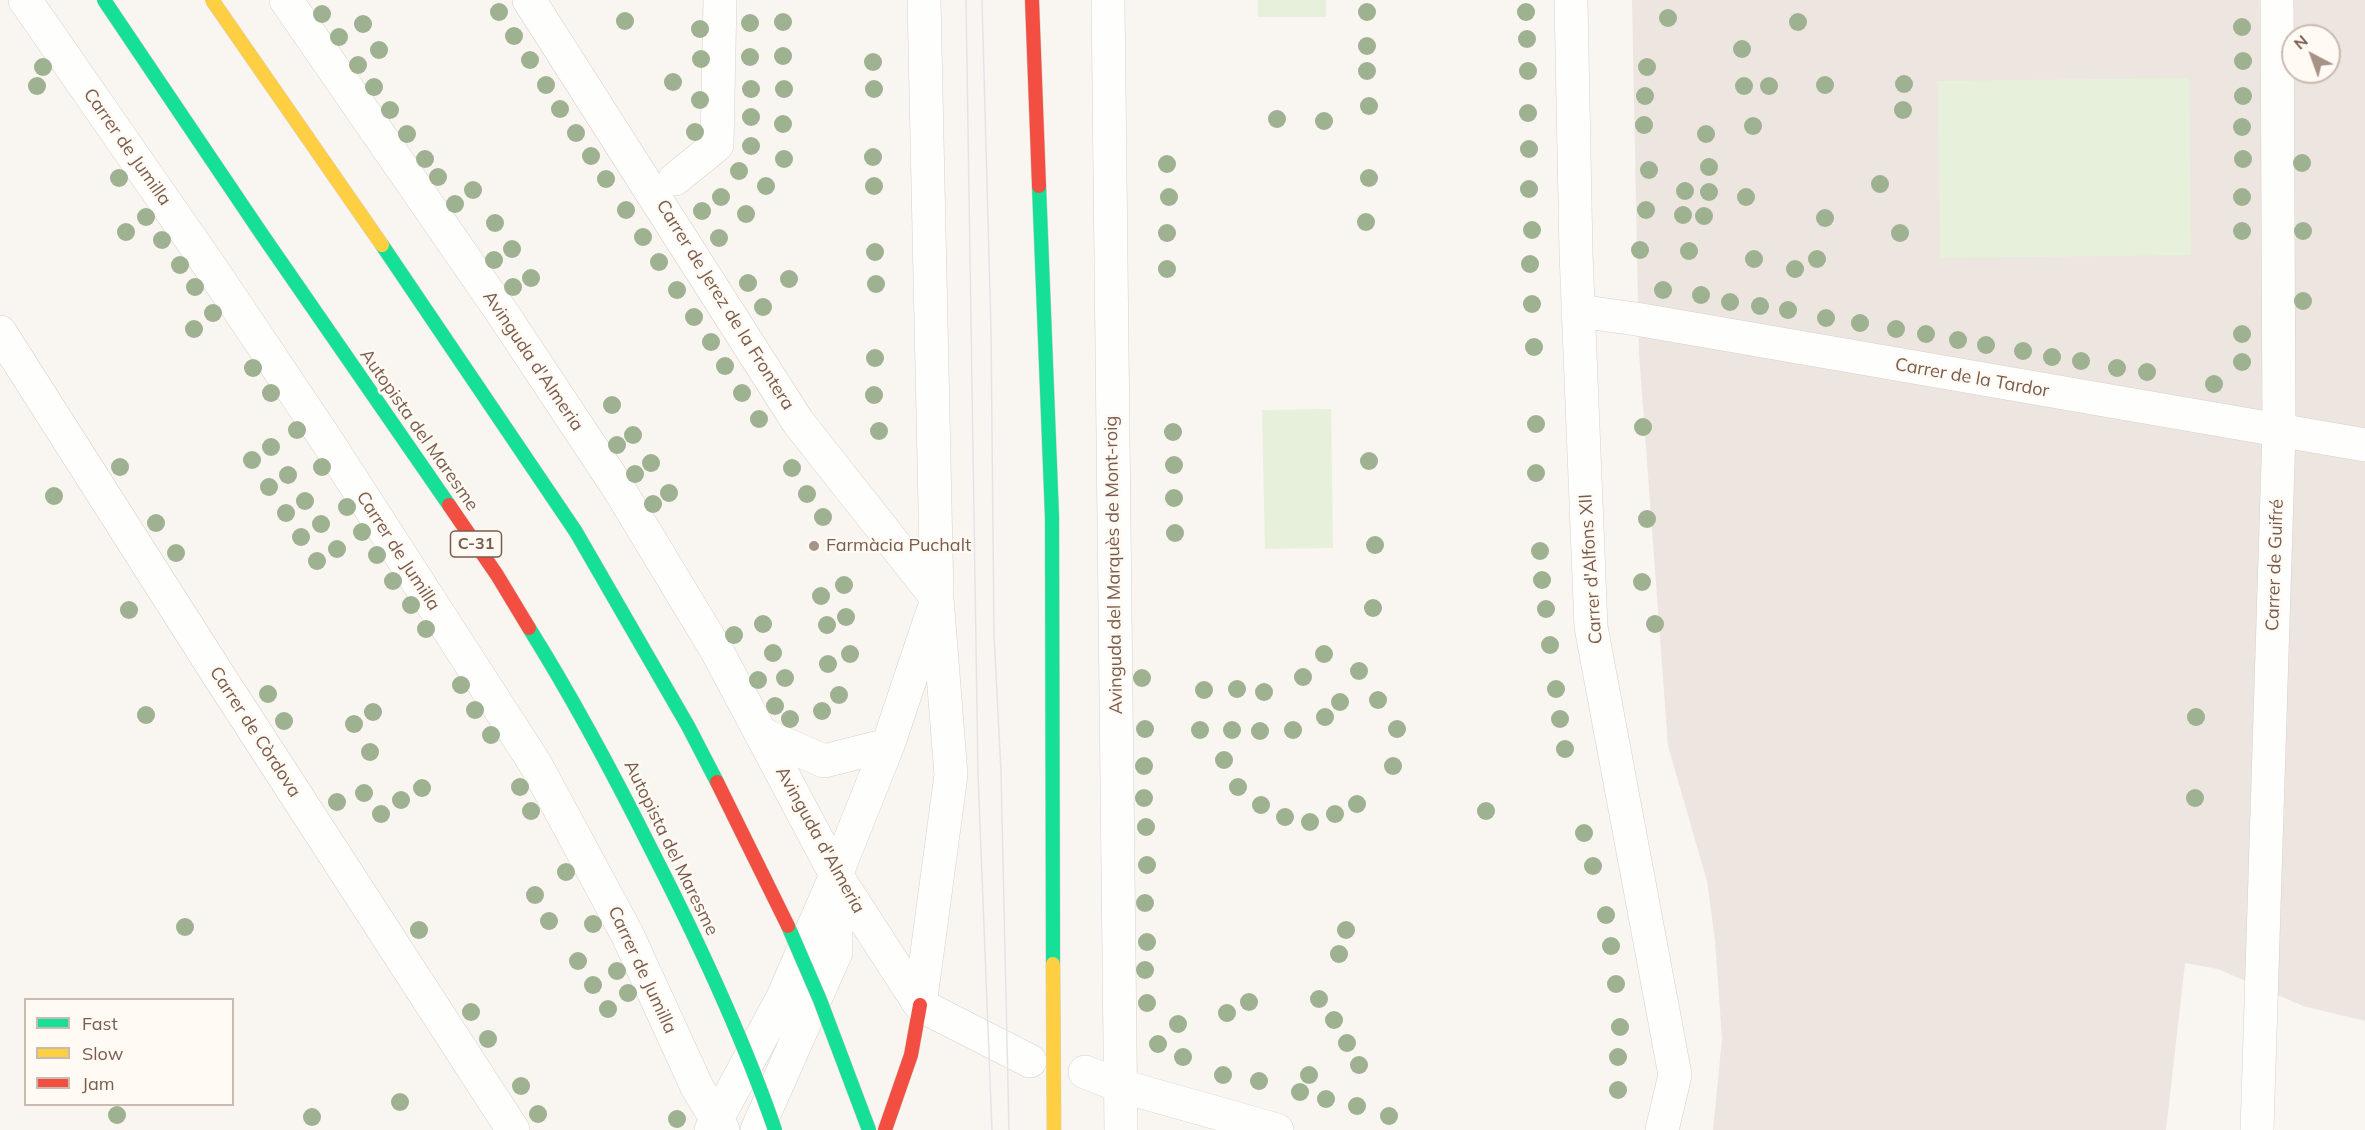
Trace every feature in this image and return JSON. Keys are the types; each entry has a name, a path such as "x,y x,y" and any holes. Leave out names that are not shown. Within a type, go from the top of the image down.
{"highway":[{"name":"Autopista del Maresme","path":"104,0 261,233 497,575 547,657 602,752 696,937 763,1095 775,1130"},
{"path":"212,0 345,190 576,532 636,634 688,726 779,905 820,1000 869,1130"},
{"path":"1032,0 1052,517 1054,1130"},
{"path":"885,1130 911,1055 920,1005"}],"street":[{"name":"Carrer de Jumilla","path":"25,0 292,389 536,765 627,934 714,1127"},
{"name":"Avinguda d'Almeria","path":"286,0 503,315 619,489 717,651 836,875 920,1005"},
{"name":"Carrer de Jerez de la Frontera","path":"529,0 798,422 937,598"},
{"path":"675,179 717,145 720,0"},
{"path":"924,0 937,598 951,775 920,1005 1030,1060"},
{"name":"Avinguda del Marquès de Mont-roig","path":"1108,0 1121,1130"},
{"name":"Carrer d'Alfons XII","path":"1572,0 1578,311 1591,627 1675,1076 1662,1130"},
{"name":"Carrer de Guifré","path":"2257,1130 2279,431 2277,0"},
{"name":"Carrer de la Tardor","path":"1578,311 1648,321 2365,445"},
{"name":"Carrer de Còrdova","path":"0,332 219,676 513,1130"},
{"path":"714,1127 783,997 836,875 888,745 937,598"},
{"name":"Avinguda d'Almeria","path":"762,734 824,761 888,745"},
{"path":"758,1130 836,952 836,875"},
{"path":"1086,1072 1121,1086 1277,1130"}],"shaded area":[{"path":"1632,0 2365,0 2365,1021 2303,1006 2218,969 2185,963 2166,1130 1713,1130 1722,1039 1715,940 1707,881 1668,746 1639,353"}],"green space":[{"path":"1258,0 1326,0 1326,17 1258,17"},
{"path":"2189,78 2191,255 1940,258 1938,81"},
{"path":"1331,409 1333,548 1265,549 1262,410"}],"tram line":[{"path":"966,0 978,774 992,1130"},
{"path":"982,0 991,330 994,634 1001,772 1009,1130"}],"traffic: fast":[{"path":"104,0 449,505"},
{"path":"1039,186 1052,517"},
{"path":"382,245 576,532 688,726 717,782"},
{"path":"1052,517 1053,964"},
{"path":"529,628 608,766 686,919 734,1023 775,1130"},
{"path":"788,926 820,1000 869,1130"}],"traffic: jam":[{"path":"1032,0 1039,186"},
{"path":"449,505 497,575 529,628"},
{"path":"717,782 788,926"},
{"path":"885,1130 911,1055 920,1005"}],"traffic: slow":[{"path":"212,0 382,245"},
{"path":"1053,964 1054,1130"}],"place":[{"name":"Farmàcia Puchalt","path":"814,546"}]}
